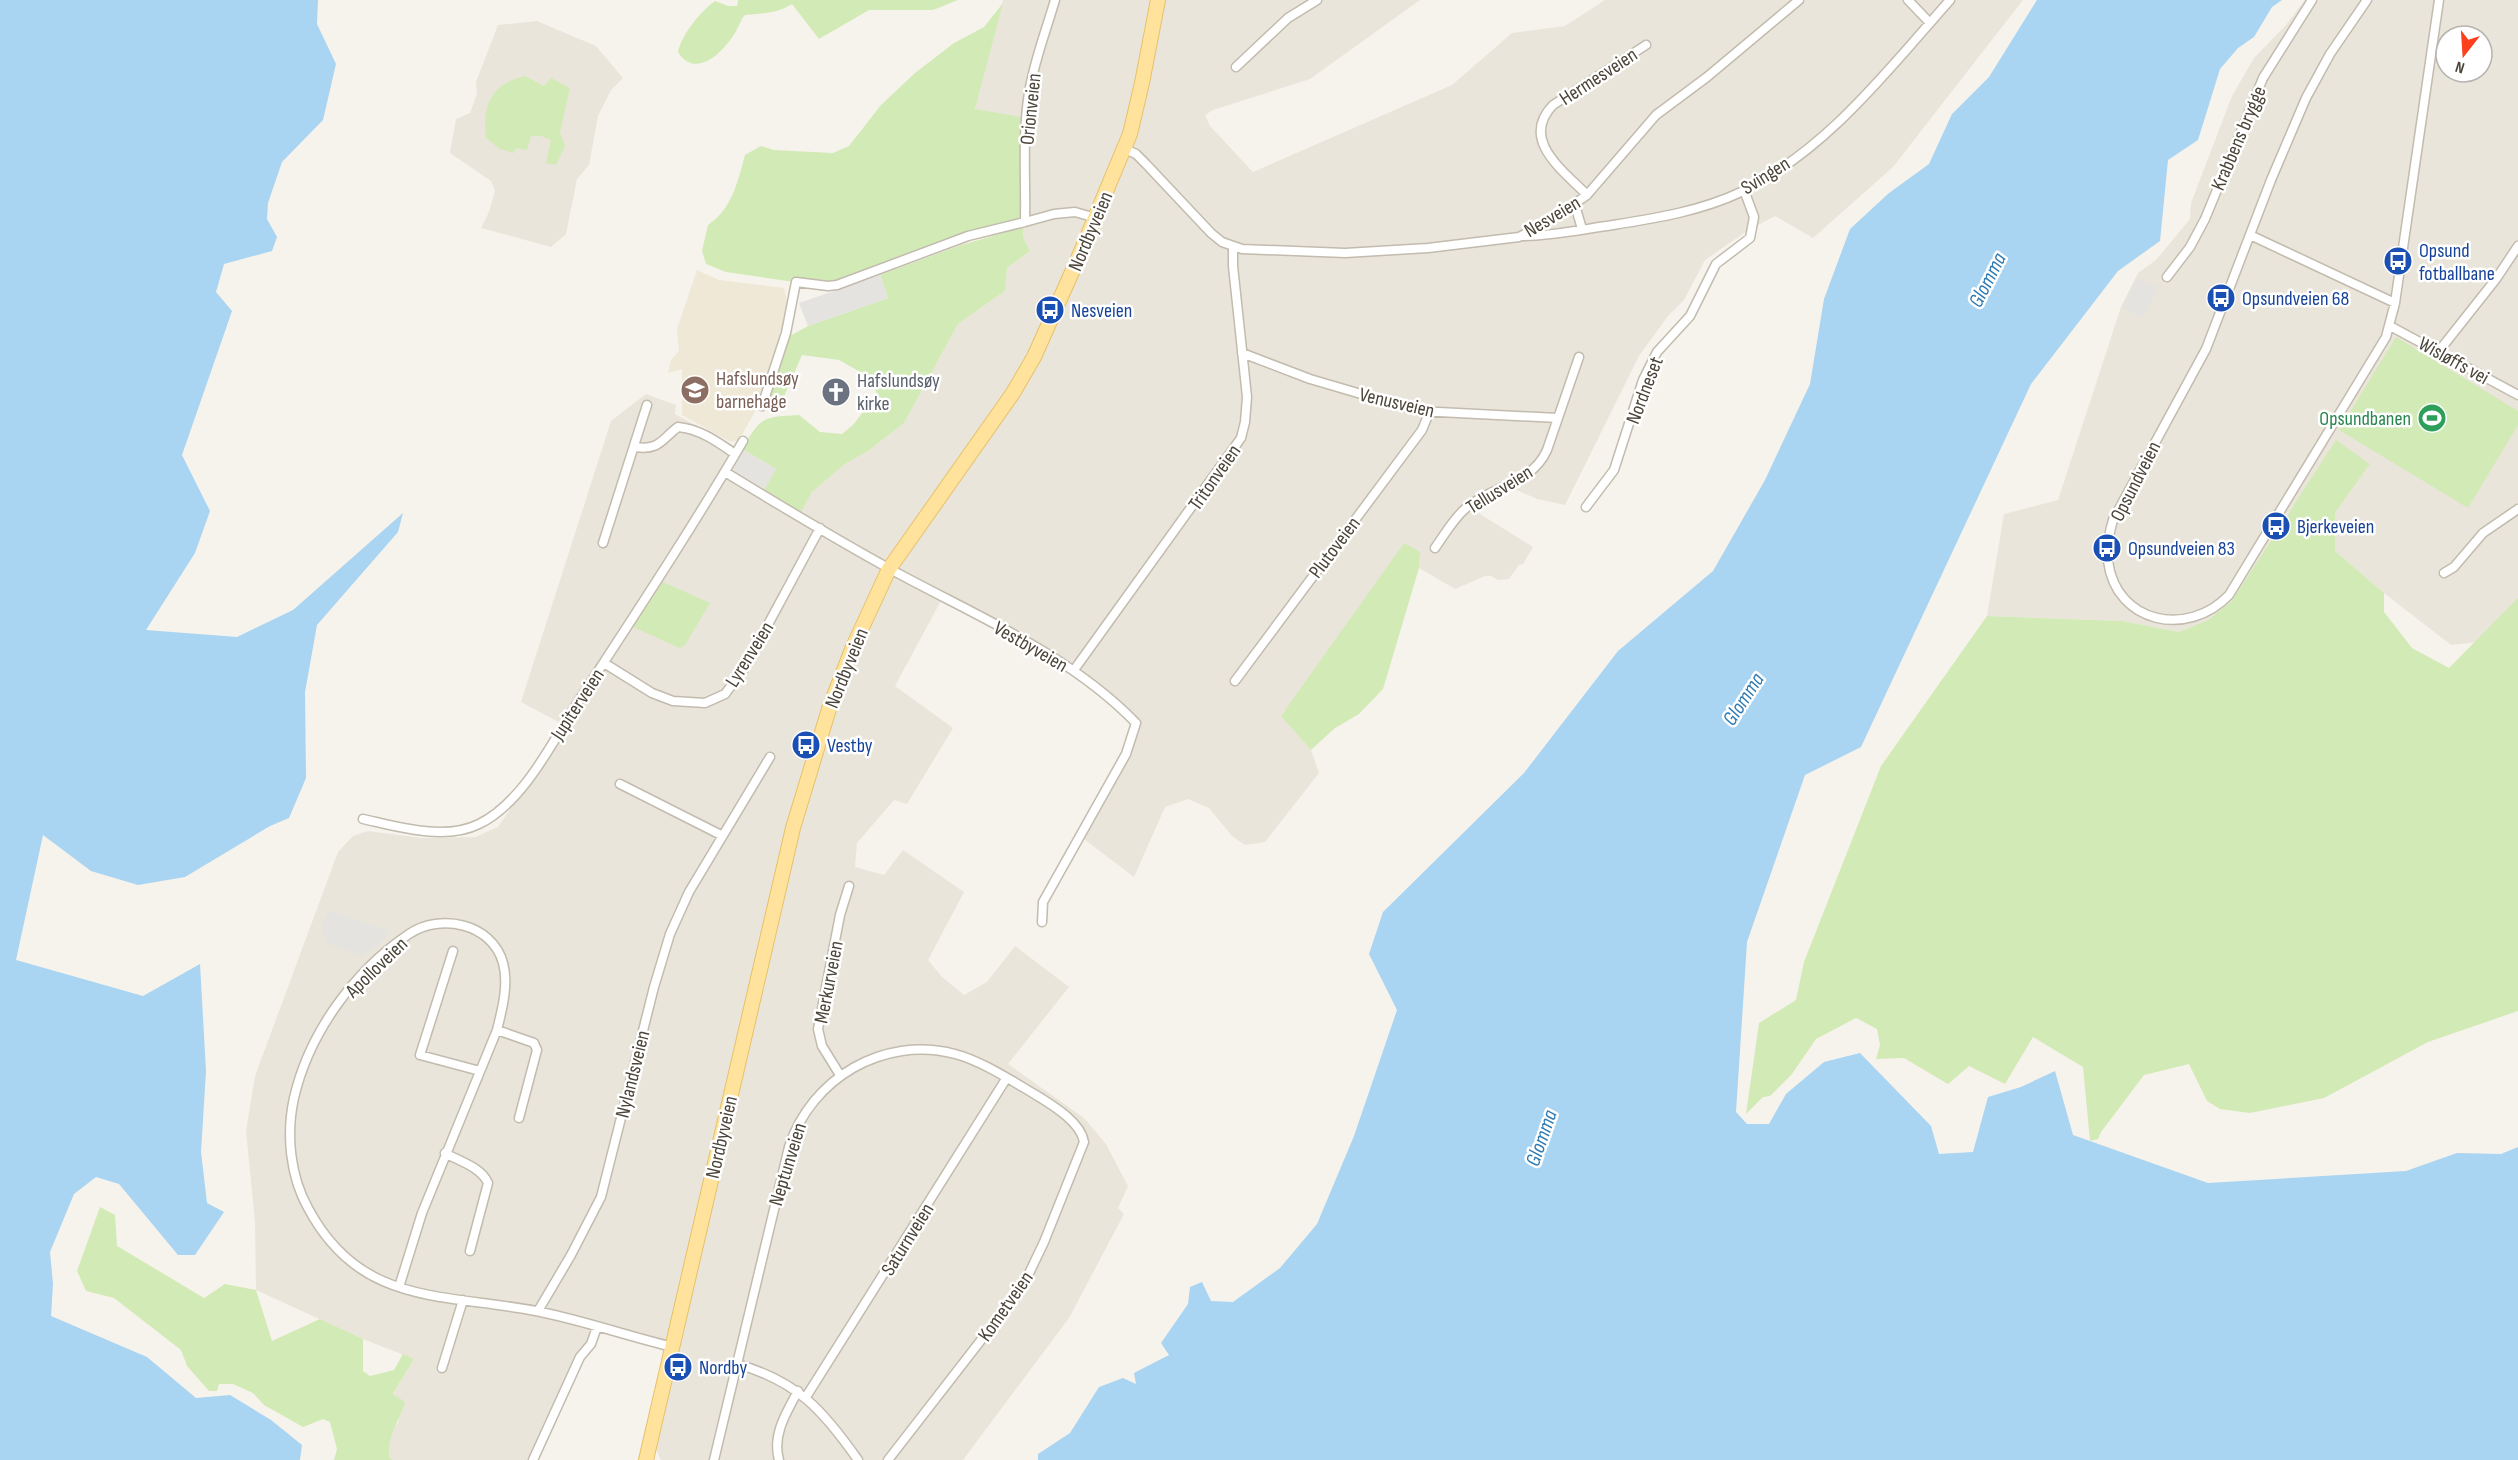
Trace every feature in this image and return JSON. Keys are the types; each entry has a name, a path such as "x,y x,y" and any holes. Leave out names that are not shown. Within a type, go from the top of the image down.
{"main road":[{"name":"Nordbyveien","path":"646,1460 801,796 831,703 889,568 1002,410 1024,375 1125,149 1138,101 1158,0"}],"street":[{"name":"Orionveien","path":"1025,222 1025,135 1029,93 1055,0"},
{"path":"1236,67 1288,18 1317,0"},
{"name":"Nesveien","path":"1233,248 1276,252 1345,253 1428,248 1519,237 1575,205 1587,195 1638,133 1656,116 1707,77 1799,0"},
{"path":"1908,0 1930,23"},
{"name":"Svingen","path":"1519,237 1670,216 1744,190 1780,168 1849,114 1887,74 1950,0"},
{"name":"Krabbens brygge","path":"2167,277 2190,247 2205,219 2263,78 2312,0"},
{"name":"Opsundveien","path":"2367,0 2330,54 2306,98 2206,349 2113,520 2108,543 2110,570 2119,589 2138,610 2157,619 2186,620 2210,612 2229,595 2368,369 2390,326"},
{"path":"2390,326 2439,0"},
{"name":"Hermesveien","path":"1587,195 1544,149 1541,134 1545,118 1553,105 1646,45"},
{"path":"1125,149 1136,154 1211,233 1233,248"},
{"name":"Nordneset","path":"1586,507 1616,466 1643,380 1657,352 1690,316 1716,264 1749,238 1754,216 1744,190"},
{"path":"1575,205 1582,229"},
{"path":"762,406 786,333 796,282 837,285 968,236 1054,214 1076,213 1096,218"},
{"path":"2250,235 2394,303"},
{"path":"2439,351 2496,279 2518,246"},
{"name":"Tritonveien","path":"1074,670 1238,443 1247,411 1233,248"},
{"name":"Wisløffs vei","path":"2390,326 2515,393"},
{"name":"Venusveien","path":"1242,353 1318,381 1430,413 1558,418"},
{"name":"Tellusveien","path":"1435,548 1451,524 1466,508 1537,467 1547,450 1579,357"},
{"path":"2515,393 2518,384"},
{"path":"603,543 647,405"},
{"name":"Plutoveien","path":"1235,681 1422,430 1430,413"},
{"path":"635,447 644,448 664,442 678,427 690,428 719,442 735,454"},
{"name":"Jupiterveien","path":"363,819 424,831 465,829 491,818 523,785 604,663 743,441"},
{"name":"Vestbyveien","path":"725,472 889,568 1009,632 1074,670 1136,723 1126,754 1043,902 1042,922"},
{"path":"2444,573 2454,567 2483,533 2518,509"},
{"name":"Lyrenveien","path":"604,663 652,693 673,701 705,703 724,694 744,669 820,528"},
{"name":"Nylandsveien","path":"538,1311 601,1197 654,987 666,947 688,892 770,757"},
{"path":"620,784 721,835"},
{"name":"Merkurveien","path":"840,1075 822,1046 818,1029 840,915 849,886"},
{"name":"Apolloveien","path":"399,1287 422,1214 445,1153 497,1030 504,986 504,968 500,953 482,935 460,924 447,922 429,924 414,931 385,952 355,982 323,1029 302,1067 293,1104 290,1131 293,1168 301,1195 320,1229 336,1249 366,1274 399,1287 428,1295 538,1311 673,1347"},
{"path":"453,951 420,1055 480,1071"},
{"path":"497,1030 534,1043 537,1050 519,1118"},
{"name":"Neptunveien","path":"714,1460 792,1137 800,1118 813,1100 840,1075 881,1056 902,1051 924,1050 963,1056 1049,1104 1081,1131"},
{"name":"Saturnveien","path":"779,1460 778,1433 1006,1079"},
{"name":"Kometveien","path":"888,1460 1023,1286 1083,1146 1081,1131"},
{"path":"445,1153 483,1174 488,1183 470,1251"},
{"path":"442,1368 463,1300"},
{"path":"533,1460 580,1357 591,1344 597,1327"},
{"path":"736,1364 768,1375 802,1394 858,1460"}],"shaded area":[{"path":"1003,0 1420,0 1310,79 1213,110 1205,115 1210,126 1253,172 1452,85 1512,33 1565,26 1605,0 2023,0 1893,167 1813,238 1775,216 1747,231 1705,260 1684,300 1668,316 1639,356 1565,505 1537,499 1512,488 1472,509 1533,547 1523,564 1519,565 1509,579 1498,580 1485,576 1455,589 1419,568 1420,552 1281,715 1311,750 1319,773 1265,842 1245,845 1232,836 1209,808 1188,799 1165,807 1134,877 1080,836 1126,754 1136,723 1074,670 943,597 895,686 953,728 907,804 894,800 857,843 855,867 884,875 903,850 964,892 928,960 942,977 964,995 987,982 1015,946 1069,987 1008,1064 1084,1118 1106,1144 1128,1186 1118,1208 1124,1214 1069,1318 963,1460 661,1460 651,1438 673,1347 597,1327 533,1460 393,1460 389,1457 389,1440 399,1421 393,1395 414,1359 363,1339 256,1290 255,1222 246,1131 255,1076 338,852 353,836 368,831 422,838 475,837 498,827 566,726 521,702 611,421 646,394 676,405 675,414 776,469 801,511 812,492 845,464 868,451 904,423 958,324 1005,291 1007,268 1030,251 1023,237 1025,222 975,109"},
{"path":"2305,0 2518,0 2518,621 2506,639 2451,645 2335,551 2335,513 2370,464 2293,506 2231,602 2208,620 2179,632 2122,621 1987,616 2004,514 2058,500 2121,307 2138,273 2156,260 2190,219 2191,203 2232,96 2254,58 2286,25"},
{"path":"537,21 596,46 623,78 611,90 598,116 589,165 577,179 566,234 551,247 481,228 489,212 495,191 491,181 450,153 456,119 470,113 477,94 476,82 498,25"},
{"path":"697,270 719,280 784,288 787,301 780,339 757,408 739,440 731,442 682,415 682,369 668,373 671,360 679,351 677,329"},
{"path":"880,275 888,298 808,326 799,303"},
{"path":"2137,278 2158,288 2143,318 2122,308"},
{"path":"742,449 776,469 764,490 735,474 734,462"},
{"path":"329,911 388,930 385,939 362,956 326,943 321,924"}],"green space":[{"path":"738,0 958,0 933,10 869,10 819,39 792,4 775,11 745,15 720,52 703,63 694,64 678,52 683,38 703,11 715,1 728,6 737,6"},
{"path":"1003,3 975,109 1026,118 1025,222 822,286 726,272 706,264 702,251 708,225 723,211 733,194 745,155 761,146 774,150 833,153 849,146 881,105 915,73 954,43 984,27"},
{"path":"525,76 544,86 551,78 570,88 560,132 565,146 556,165 546,163 551,140 541,136 531,136 527,150 516,148 514,153 500,149 486,138 486,116 491,98 503,85"},
{"path":"1024,227 1023,237 1030,251 1007,268 1005,291 958,324 904,423 868,451 845,464 812,492 801,512 764,490 776,469 742,449 759,425 770,418 799,415 820,432 842,434 853,425 877,394 871,378 839,360 802,355 782,401 767,398 790,336 808,326 888,298 880,275 961,245"},
{"name":"Opsundbanen","path":"2396,337 2518,411 2518,425 2468,508 2339,430"},
{"path":"2336,440 2370,464 2335,513 2335,551 2384,593 2384,612 2412,648 2449,668 2518,598 2518,1011 2428,1042 2324,1098 2250,1113 2220,1109 2207,1101 2189,1064 2144,1075 2098,1139 2090,1141 2083,1067 2033,1037 2005,1084 1969,1066 1948,1084 1904,1058 1876,1059 1880,1045 1877,1029 1856,1018 1816,1039 1792,1074 1770,1096 1763,1097 1746,1114 1759,1023 1796,1000 1804,962 1881,766 1987,616 2122,621 2179,632 2208,620 2231,602"},
{"path":"1404,543 1420,552 1419,568 1383,689 1359,714 1335,728 1311,750 1281,716"},
{"path":"663,582 710,603 685,645 680,648 633,627"},
{"path":"100,1207 115,1215 117,1246 204,1298 225,1284 256,1290 272,1341 320,1319 363,1339 363,1371 370,1376 394,1370 403,1354 414,1359 393,1394 405,1402 390,1441 389,1457 393,1460 334,1460 337,1449 330,1422 323,1419 303,1427 264,1405 253,1393 233,1384 219,1384 217,1391 209,1391 187,1366 181,1350 114,1298 86,1291 77,1271"}],"water":[{"path":"0,0 318,0 317,24 336,64 323,120 282,162 268,203 267,219 277,237 272,251 224,264 216,292 232,311 182,455 210,511 195,553 146,630 237,637 293,610 403,513 398,532 317,625 305,692 306,778 289,818 270,826 185,877 138,885 91,871 43,835 16,960 143,996 200,964 206,1071 201,1152 207,1203 224,1212 195,1255 178,1255 119,1184 96,1177 74,1194 50,1252 53,1284 51,1316 147,1357 196,1398 230,1395 271,1420 302,1445 300,1460 0,1460"},
{"name":"Glomma","path":"2037,0 2282,0 2272,7 2254,37 2238,48 2220,69 2198,140 2168,160 2160,241 2118,271 2031,384 1861,747 1805,775 1747,942 1736,1112 1747,1124 1769,1124 1786,1094 1824,1062 1860,1053 1931,1126 1939,1154 1973,1152 1988,1097 2021,1087 2055,1071 2073,1135 2208,1183 2406,1171 2457,1153 2501,1154 2518,1147 2518,1460 1038,1460 1038,1454 1070,1433 1099,1387 1123,1378 1136,1384 1134,1373 1169,1355 1161,1343 1188,1304 1190,1287 1202,1282 1211,1301 1233,1302 1280,1268 1317,1224 1354,1136 1397,1010 1369,954 1383,912 1524,773 1618,651 1713,571 1765,480 1810,384 1824,299 1850,229 1889,193 1929,164 1952,114 1989,77"}],"place":[{"name":"Opsund fotballbane","path":"2398,261"},
{"name":"Opsundveien 68","path":"2221,298"},
{"name":"Nesveien","path":"1050,310"},
{"name":"Hafslundsøy barnehage","path":"695,390"},
{"name":"Hafslundsøy kirke","path":"836,392"},
{"name":"Opsundbanen","path":"2432,418"},
{"name":"Bjerkeveien","path":"2276,526"},
{"name":"Opsundveien 83","path":"2107,548"},
{"name":"Vestby","path":"806,745"},
{"name":"Nordby","path":"678,1367"}]}
